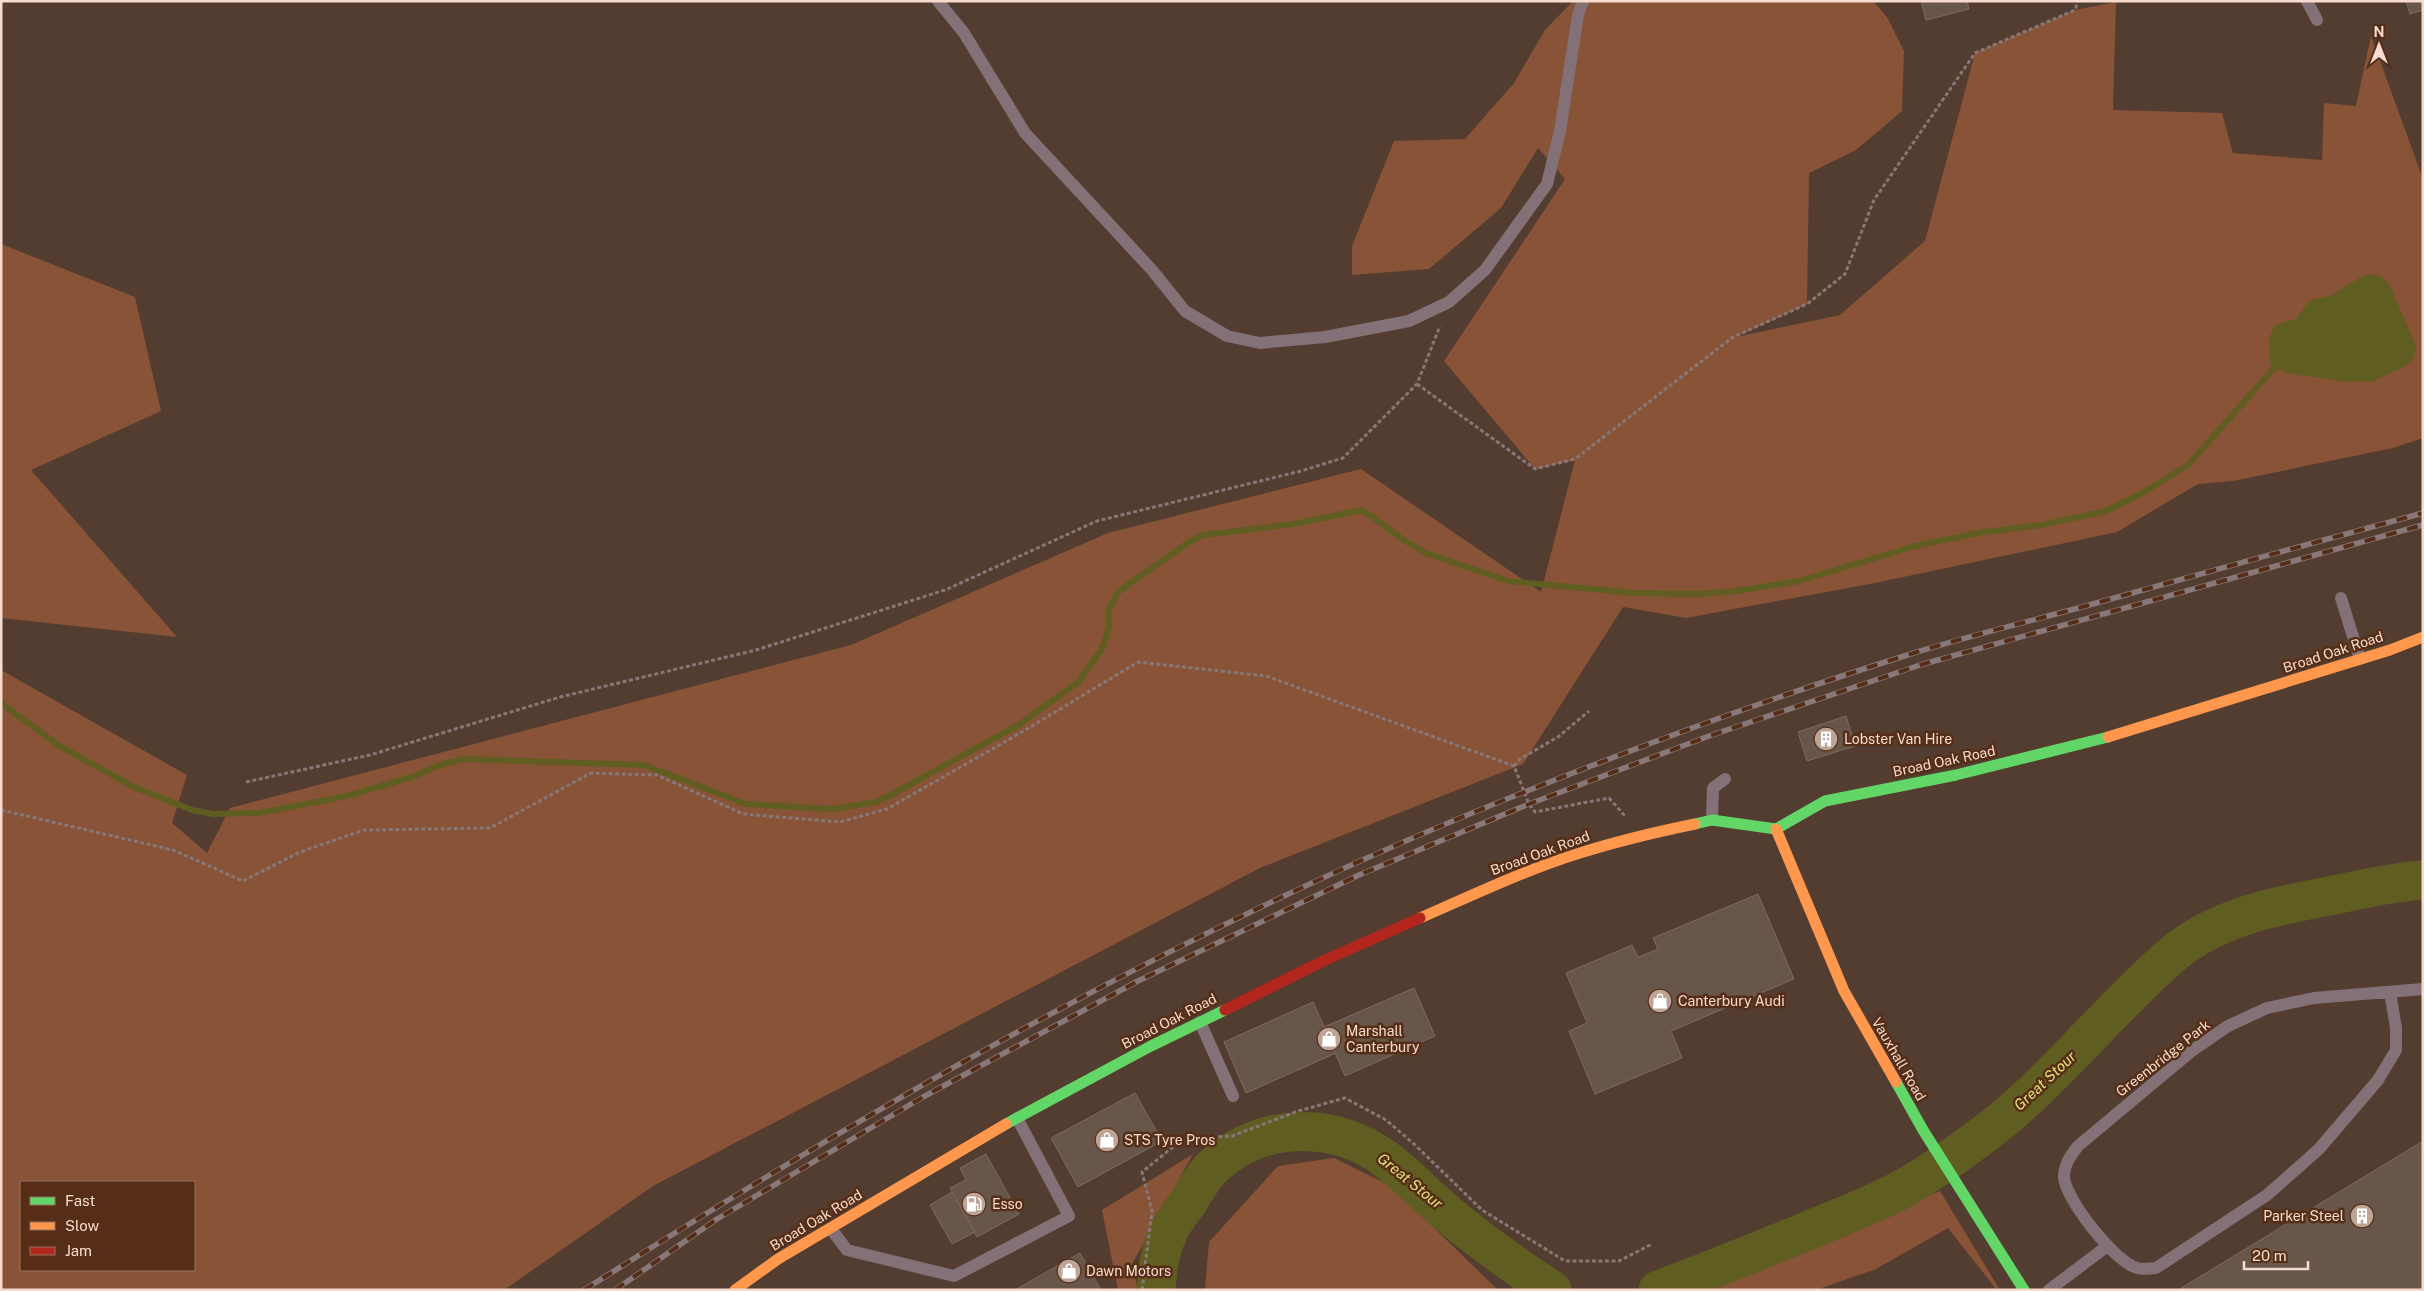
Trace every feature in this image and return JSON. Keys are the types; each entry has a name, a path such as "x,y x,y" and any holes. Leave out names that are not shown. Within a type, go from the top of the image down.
{"street":[{"name":"Broad Oak Road","path":"736,1289 778,1260 1017,1118 1200,1022 1323,961 1461,899 1579,853 1642,835 1712,820 1776,829 1825,801 1956,775 2095,741 2360,659 2423,636"},
{"name":"Vauxhall Road","path":"1776,829 1844,991 1923,1130 2024,1290"}],"lane":[{"path":"938,1 964,33 1025,133 1152,270 1185,311 1227,336 1260,343 1325,337 1409,321 1449,302 1485,270 1547,184 1560,131 1578,15 1584,1"},
{"path":"2307,1 2317,20"},
{"path":"2341,598 2360,659"},
{"path":"1712,820 1713,788 1725,779"},
{"name":"Greenbridge Park","path":"2390,992 2396,1028 2396,1050 2378,1080 2311,1155 2267,1195 2156,1268 2137,1268 2121,1260 2106,1247 2069,1194 2064,1177 2068,1160 2078,1146 2193,1050 2228,1026 2267,1008 2314,998 2423,989"},
{"path":"1200,1022 1233,1096"},
{"path":"831,1229 847,1250 954,1276 1069,1216 1017,1118"},
{"path":"2049,1290 2106,1247"}],"path":[{"path":"1417,384 1535,469 1575,460 1733,338 1807,304 1846,274 1874,200 1975,53 2075,10 2078,1"},
{"path":"246,782 370,756 560,697 756,650 945,590 1096,521 1301,471 1343,458 1417,384 1449,302"},
{"path":"1,810 173,850 243,881 300,852 364,830 490,828 591,773 658,775 743,814 840,822 887,808 1022,732 1138,662 1266,676 1514,766 1529,804 1535,812 1609,798 1642,835"},
{"path":"1514,766 1520,759 1558,738 1588,711"},
{"path":"1142,1290 1152,1211 1142,1172 1183,1139 1232,1136 1298,1111 1346,1098 1386,1120 1414,1144 1482,1210 1566,1261 1619,1261 1652,1244"}],"shaded area":[{"path":"1573,1 1873,1 1887,17 1904,51 1902,111 1856,150 1809,173 1807,304 1736,337 1840,315 1925,241 1975,53 2075,10 2116,2 2113,110 2222,113 2233,153 2322,160 2324,103 2356,106 2371,36 2423,179 2423,438 2393,448 2233,481 2198,484 2117,532 1875,583 1686,618 1623,607 1523,764 1260,868 653,1186 504,1290 1,1290 1,670 187,775 172,823 207,853 230,808 851,645 1108,533 1361,469 1541,592 1575,460 1535,469 1444,361 1565,179 1538,148 1501,208 1429,269 1352,275 1352,246 1394,141 1465,139 1514,83 1545,30"},
{"path":"1,244 135,297 161,411 31,470 177,637 1,618"},
{"path":"2372,274 2383,278 2390,285 2416,347 2414,358 2406,366 2373,381 2349,382 2291,374 2280,370 2270,363 2269,339 2275,325 2296,319 2309,301 2332,295 2361,277"},
{"path":"1193,1154 1132,1264 1138,1290 1118,1290 1102,1210"},
{"path":"1334,1158 1391,1186 1498,1290 1205,1290 1209,1242 1278,1166"},
{"path":"1940,1191 2000,1290 1997,1290 1948,1228 1876,1269 1816,1290 1693,1290"}],"building":[{"path":"1921,1 1967,1 1969,9 1926,20"},
{"path":"2406,1 2423,1 2423,10 2410,14"},
{"name":"Lobster Van Hire","path":"1846,716 1855,746 1807,761 1798,732"},
{"name":"Canterbury Audi","path":"1758,894 1794,979 1671,1031 1682,1058 1595,1094 1569,1031 1587,1023 1566,973 1632,945 1638,957 1658,949 1653,938"},
{"path":"1414,988 1435,1036 1345,1076 1324,1027"},
{"path":"1313,1002 1336,1053 1246,1093 1224,1042"},
{"name":"STS Tyre Pros","path":"1135,1093 1162,1141 1078,1187 1051,1138"},
{"name":"Parker Steel","path":"2423,1141 2423,1290 2178,1290"},
{"path":"986,1154 1019,1214 977,1237 950,1188 966,1180 960,1168"},
{"path":"952,1192 975,1232 952,1244 930,1205"},
{"name":"Dawn Motors","path":"1080,1253 1101,1290 1015,1290"}],"waterway":[{"path":"1,703 58,745 134,787 192,810 213,814 259,813 347,796 412,777 437,766 463,759 644,765 746,804 832,809 876,802 891,795 1020,724 1078,682 1102,649 1109,627 1108,611 1118,592 1186,544 1203,535 1294,524 1361,510 1403,540 1426,553 1508,581 1633,593 1698,594 1737,591 1799,581 1915,546 1984,532 2041,525 2106,511 2139,495 2188,465 2275,367"},
{"name":"Great Stour","path":"1658,1290 1863,1208 1901,1190 1928,1174 2000,1122 2026,1100 2147,977 2173,954 2210,930 2252,914 2295,903 2402,882 2423,880"},
{"name":"Great Stour","path":"1156,1290 1160,1259 1169,1231 1209,1171 1236,1149 1257,1139 1279,1134 1302,1132 1325,1133 1347,1139 1368,1148 1396,1167 1473,1234 1552,1290"}],"railway":[{"path":"584,1290 812,1150 927,1082 1044,1018 1162,956 1282,897 1404,842 1527,791 1720,718 1917,652 2423,513"},
{"path":"615,1290 717,1219 923,1097 1138,981 1359,875 1529,804 1709,736 1920,665 2423,525"}],"traffic: fast":[{"path":"1695,824 1712,820 1776,829 1825,801 1956,775 2108,737"},
{"path":"1006,1124 1149,1047 1225,1010"},
{"path":"1896,1082 1923,1130 2024,1290"}],"traffic: slow":[{"path":"2108,737 2390,650 2423,637"},
{"path":"1420,918 1539,867 1623,841 1695,824"},
{"path":"1776,829 1844,991 1896,1082"},
{"path":"735,1290 778,1259 1006,1124"}],"traffic: jam":[{"path":"1225,1010 1323,961 1420,918"}],"place":[{"name":"Lobster Van Hire","path":"1826,739"},
{"name":"Canterbury Audi","path":"1660,1001"},
{"name":"Marshall Canterbury","path":"1329,1039"},
{"name":"STS Tyre Pros","path":"1107,1140"},
{"name":"Esso","path":"974,1204"},
{"name":"Parker Steel","path":"2362,1216"},
{"name":"Dawn Motors","path":"1069,1271"}]}
